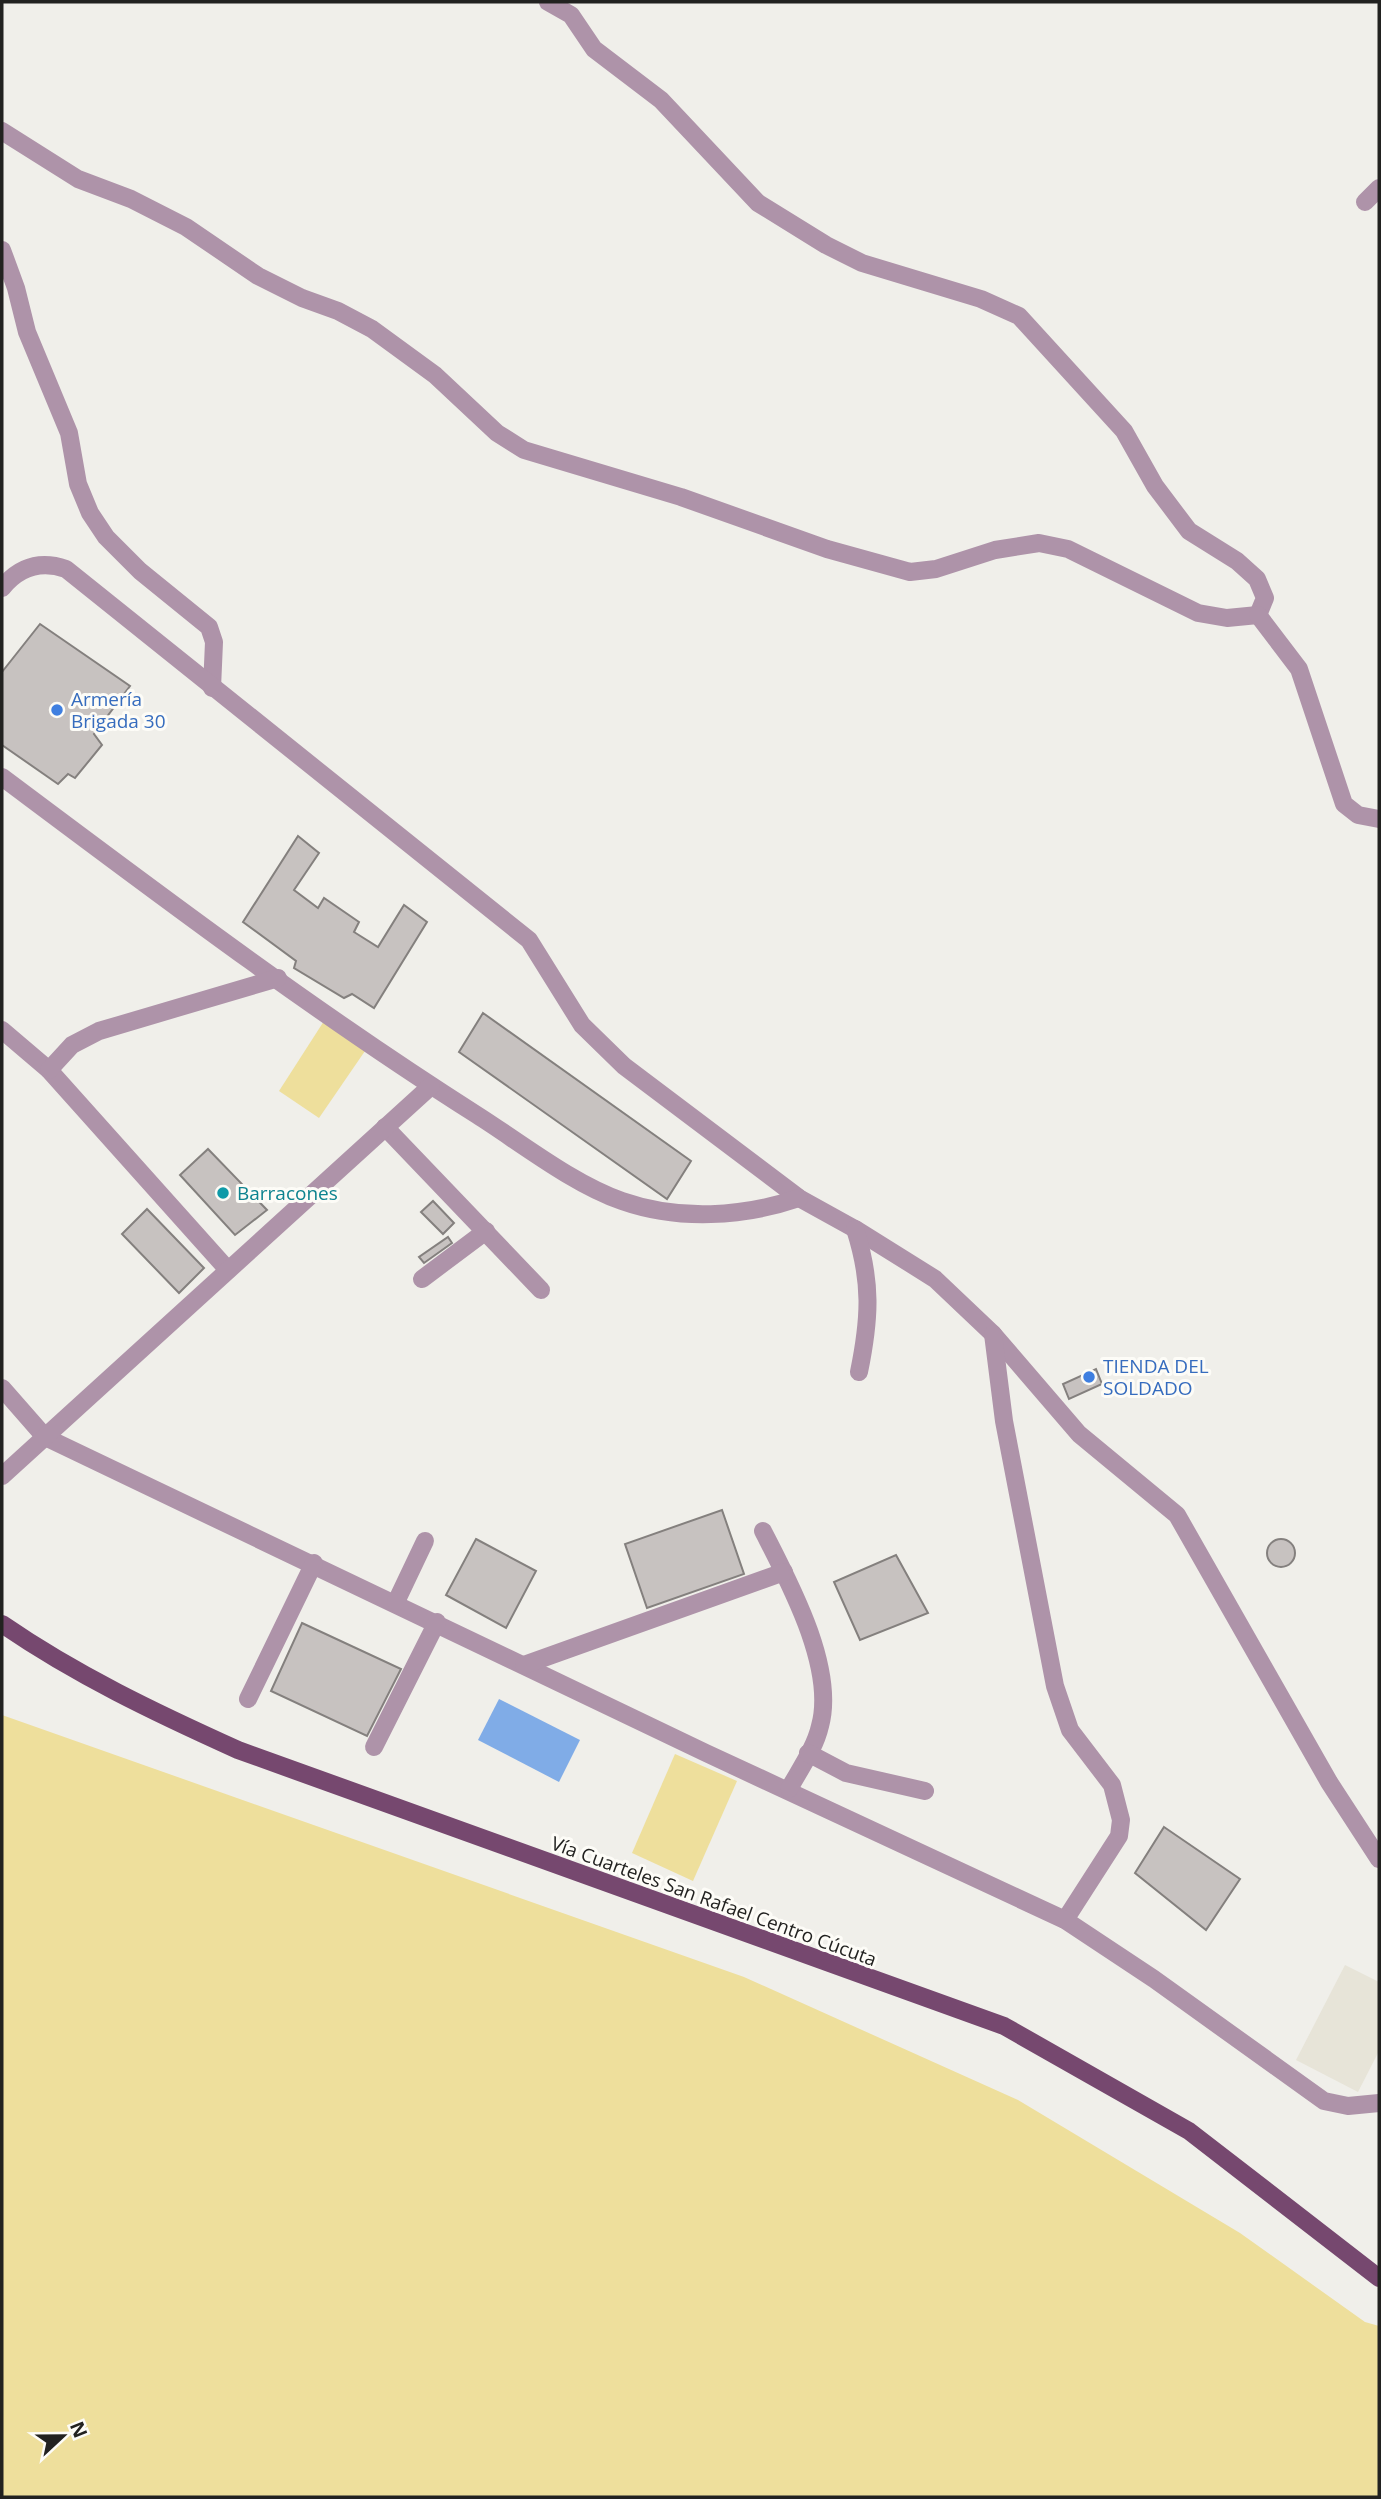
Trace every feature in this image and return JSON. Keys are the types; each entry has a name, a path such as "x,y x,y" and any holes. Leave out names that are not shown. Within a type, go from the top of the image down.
{"main road":[{"name":"Vía Cuarteles San Rafael Centro Cúcuta","path":"2,1624 66,1667 238,1750 1004,2026 1189,2131 1379,2277"}],"street":[{"path":"548,2 571,15 594,48 661,100 758,203 826,245 862,263 981,299 1019,316 1124,430 1155,485 1189,531 1237,561 1257,579 1265,598 1258,615"},
{"path":"2,131 78,179 131,199 186,227 258,276 372,329 399,346 497,433 524,450 681,496 827,550 910,572 936,569 995,550 1039,543 1068,549 1198,613 1237,618 1258,615"},
{"path":"1365,202 1379,188"},
{"path":"2,250 16,288 27,332 69,433 83,498 99,527 117,548 209,627 214,642 212,688"},
{"path":"2,588 16,572 48,562 66,569 529,940 582,1025 624,1066 799,1198 935,1279 993,1334 1079,1434 1177,1515 1329,1782 1379,1859"},
{"path":"1258,615 1299,669 1344,804 1357,815 1379,819"},
{"path":"2,778 431,1086 586,1184 621,1201 659,1211 732,1214 766,1209 799,1198"},
{"path":"49,1070 72,1045 99,1031 278,978"},
{"path":"2,1030 49,1070 228,1270"},
{"path":"2,1476 431,1086"},
{"path":"385,1127 541,1290"},
{"path":"855,1229 865,1261 869,1294 868,1327 859,1372"},
{"path":"422,1279 486,1231"},
{"path":"993,1334 1004,1420 1055,1686 1070,1730 1112,1785 1121,1820 1119,1836 1065,1920"},
{"path":"2,1388 45,1437 1065,1920 1154,1979 1324,2101 1348,2106 1379,2103"},
{"path":"763,1531 784,1572 818,1659 825,1699 820,1727 789,1789"},
{"path":"396,1602 425,1541"},
{"path":"248,1699 314,1563"},
{"path":"524,1665 784,1572"},
{"path":"374,1747 437,1622"},
{"path":"808,1753 846,1773 925,1791"}],"shaded area":[{"path":"324,1021 365,1051 319,1118 279,1091"},
{"path":"2,1715 744,1977 1018,2100 1240,2233 1365,2322 1379,2326 1379,2497 2,2497"},
{"path":"675,1754 737,1781 693,1881 632,1853"},
{"path":"1345,1965 1379,1982 1379,2051 1358,2092 1296,2060"}],"water":[{"path":"499,1699 580,1740 559,1782 478,1740"}],"building":[{"name":"Armería Brigada 30","path":"40,624 130,686 94,734 102,745 75,778 68,774 58,784 2,745 2,672"},
{"path":"298,836 319,853 294,890 318,908 324,898 359,922 354,932 378,947 404,905 427,922 374,1008 352,994 344,998 294,968 296,961 243,922"},
{"path":"483,1013 691,1161 667,1199 459,1052"},
{"name":"Barracones","path":"208,1149 267,1210 235,1235 180,1175"},
{"path":"433,1201 454,1223 443,1234 421,1212"},
{"path":"147,1209 204,1268 179,1293 122,1234"},
{"path":"448,1237 452,1243 424,1263 419,1257"},
{"name":"TIENDA DEL SOLDADO","path":"1096,1369 1102,1384 1069,1399 1063,1384"},
{"path":"722,1510 744,1574 647,1608 625,1544"},
{"path":"476,1539 536,1571 506,1628 446,1595"},
{"path":"1281,1539 1291,1543 1295,1553 1291,1563 1281,1567 1271,1563 1267,1553 1271,1543"},
{"path":"896,1555 928,1613 860,1640 834,1582"},
{"path":"302,1623 401,1669 367,1736 271,1691"},
{"path":"1164,1827 1240,1879 1206,1930 1135,1873"}],"place":[{"name":"Armería Brigada 30","path":"57,710"},
{"name":"Barracones","path":"223,1193"},
{"name":"TIENDA DEL SOLDADO","path":"1089,1377"}]}
